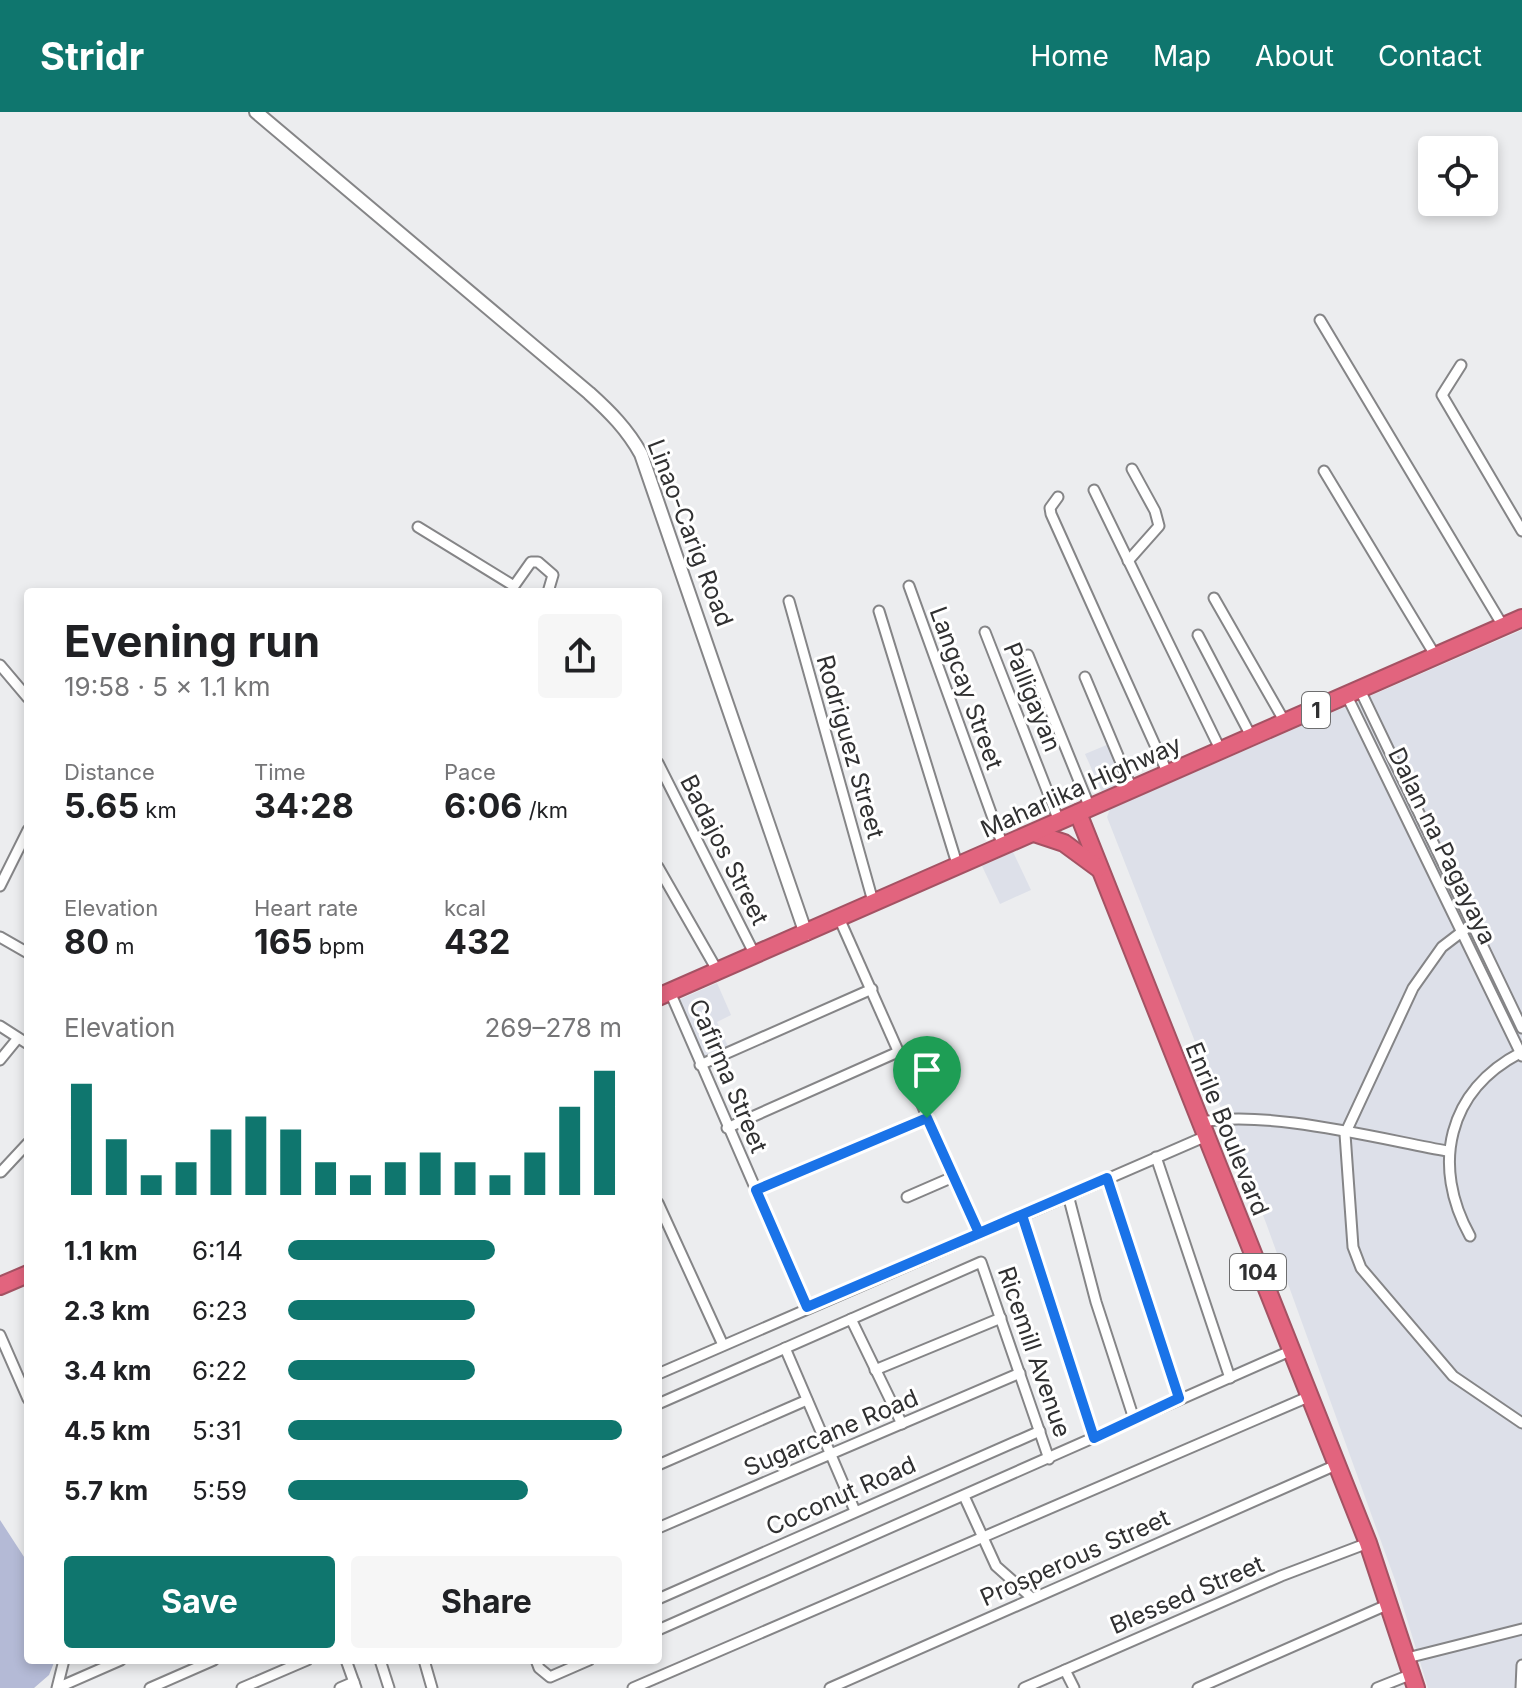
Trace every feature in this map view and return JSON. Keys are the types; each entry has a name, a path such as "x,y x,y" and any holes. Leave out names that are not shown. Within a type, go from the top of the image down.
{"highway":[{"name":"Maharlika Highway","path":"664,994 874,905 1522,618"},
{"path":"1098,864 1094,832 1108,799"},
{"name":"Enrile Boulevard","path":"1084,810 1098,864 1201,1130 1368,1543 1411,1673"},
{"path":"1034,833 1064,843 1098,864"},
{"path":"0,1286 24,1276"}],"main road":[{"name":"Linao-Carig Road","path":"256,112 616,416 631,437 641,454 685,574 806,934"}],"street":[{"path":"1320,320 1503,626"},
{"path":"1461,365 1442,395 1522,531"},
{"path":"1128,561 1159,526 1155,511 1132,469"},
{"path":"1324,471 1435,655"},
{"path":"1094,490 1221,751"},
{"path":"1058,497 1052,503 1051,514 1168,774"},
{"path":"418,527 513,588"},
{"path":"516,588 534,561 553,575 549,588"},
{"name":"Langcay Street","path":"909,586 1003,848"},
{"path":"1214,598 1286,724"},
{"name":"Rodriguez Street","path":"789,601 874,905"},
{"path":"879,611 958,867"},
{"name":"Palligayan","path":"985,632 1059,821"},
{"path":"1198,635 1252,738"},
{"path":"1028,655 1084,810"},
{"path":"0,665 24,693"},
{"path":"1085,677 1132,789"},
{"name":"Dalan na Pagayaya","path":"1354,693 1522,1028"},
{"name":"Dalan na Pagayaya","path":"1354,693 1460,930 1521,1054"},
{"name":"Badajos Street","path":"662,771 755,955"},
{"path":"0,886 24,838"},
{"path":"662,874 717,970"},
{"path":"839,918 979,1233"},
{"path":"1472,924 1460,930 1442,947 1413,988 1345,1134 1356,1260 1453,1376 1522,1423"},
{"path":"0,937 24,951"},
{"path":"700,1065 872,989"},
{"name":"Cafirma Street","path":"664,994 700,1065 807,1307"},
{"path":"0,1026 24,1042"},
{"path":"0,1060 18,1038"},
{"path":"727,1128 898,1052"},
{"path":"1470,1236 1453,1201 1447,1151 1467,1101 1478,1085 1521,1054"},
{"path":"756,1190 927,1118"},
{"path":"662,1372 1156,1157 1218,1118 1251,1118 1447,1151"},
{"path":"1,1172 24,1147"},
{"path":"1156,1157 1230,1378"},
{"path":"907,1197 953,1177"},
{"path":"1107,1178 1179,1398"},
{"path":"1068,1195 1096,1302 1134,1419"},
{"path":"662,1212 723,1345"},
{"path":"1022,1215 1094,1438"},
{"name":"Ricemill Avenue","path":"851,1319 977,1263 985,1267 1049,1459"},
{"path":"875,1370 1001,1318"},
{"path":"662,1402 851,1319 902,1424"},
{"path":"0,1335 23,1376"},
{"path":"785,1348 855,1511"},
{"path":"662,1628 1290,1351"},
{"name":"Sugarcane Road","path":"662,1526 1020,1373"},
{"path":"633,1688 1308,1397"},
{"path":"662,1463 807,1400"},
{"name":"Coconut Road","path":"662,1597 1040,1431"},
{"name":"Prosperous Street","path":"830,1688 1336,1465"},
{"path":"964,1496 982,1538 1005,1577 1032,1598"},
{"name":"Blessed Street","path":"1024,1688 1281,1576 1368,1543"},
{"path":"1198,1688 1390,1604"},
{"path":"1377,1688 1522,1629"},
{"path":"57,1688 63,1664"},
{"path":"57,1688 102,1664"},
{"path":"150,1688 205,1664"},
{"path":"242,1688 298,1664"},
{"path":"340,1688 355,1685 347,1664"},
{"path":"381,1664 389,1688"},
{"path":"425,1664 432,1688"},
{"path":"538,1664 550,1677 551,1688"},
{"path":"550,1677 580,1664"},
{"path":"1521,1688 1522,1665"},
{"path":"1065,1670 1074,1688"}],"shaded area":[{"path":"1522,630 1522,1688 1428,1688 1395,1580 1266,1223 1107,817 1110,809"},
{"path":"1109,744 1126,782 1102,792 1085,754"},
{"path":"1013,852 1031,890 1000,904 982,866"},
{"path":"717,983 731,1015 717,1022 730,1051 701,1063 674,1002"},
{"path":"0,1520 24,1557 24,1664 53,1664 49,1675 34,1688 0,1688"}],"route":[{"path":"927,1118 979,1233 1107,1178 1179,1398 1094,1438 1064,1355 1022,1215 807,1307 756,1190 927,1118"}]}
